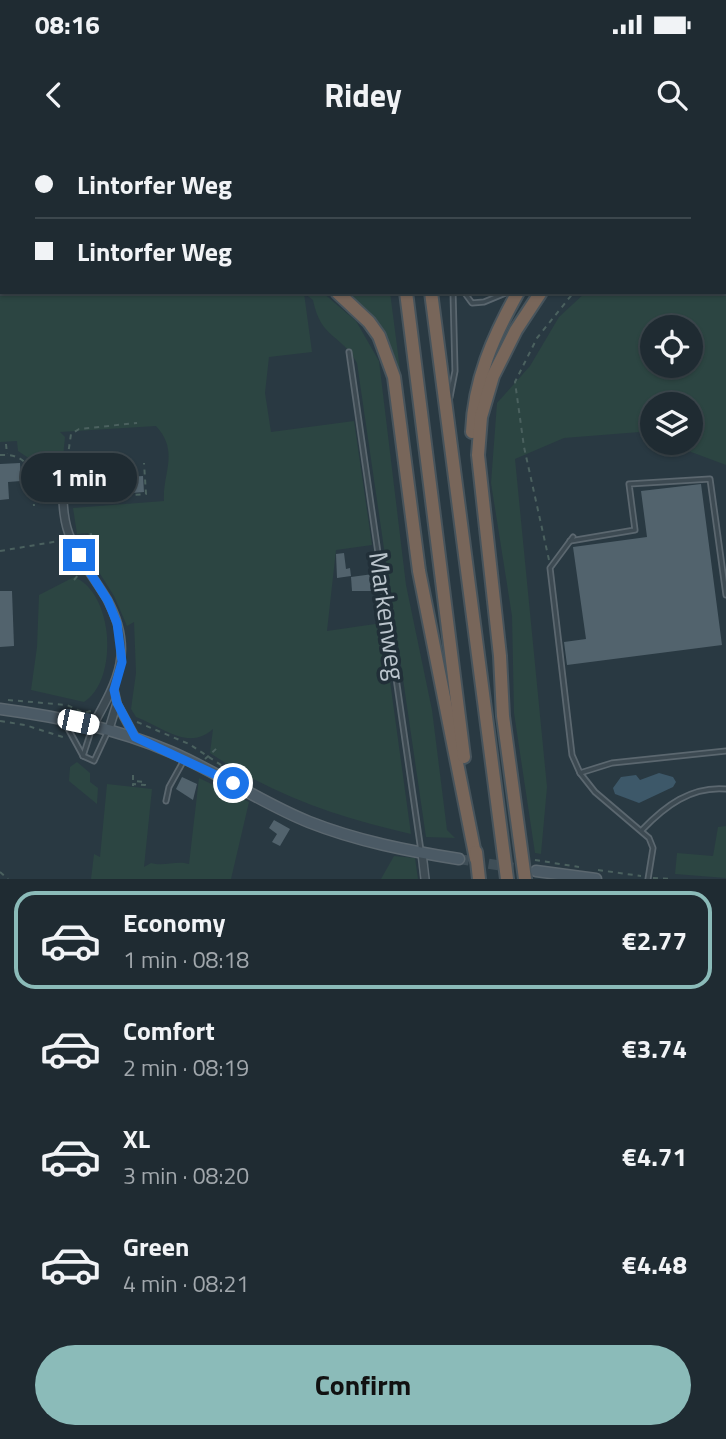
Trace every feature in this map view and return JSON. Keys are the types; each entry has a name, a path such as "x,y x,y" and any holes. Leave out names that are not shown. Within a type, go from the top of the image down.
{"highway":[{"path":"339,294 369,322 379,336 394,377 419,571 477,859"},
{"path":"406,294 479,879"},
{"path":"430,294 507,879"},
{"path":"479,480 471,451 476,390 492,340 517,294"},
{"path":"524,879 479,480 479,431 488,390 506,347 540,294"}],"main road":[{"path":"0,709 93,725 135,737 185,758 308,822 375,844 459,859"},
{"path":"535,866 597,874"}],"street":[{"path":"62,475 66,526 85,567 108,601 117,623 122,662 114,690 93,725"},
{"path":"114,690 117,703 135,737"},
{"path":"109,729 117,703"},
{"name":"Markenweg","path":"422,853 425,879"}],"lane":[{"path":"446,419 454,371 453,294"},
{"path":"465,294 472,303 484,302 503,294"},
{"name":"Markenweg","path":"349,352 422,853"},
{"path":"648,878 653,848 642,830 595,792 580,773 572,755 550,568 571,539 635,530 629,484 710,479 726,596"},
{"path":"62,719 83,756 94,761 109,729"},
{"path":"83,756 93,725"},
{"path":"580,773 612,763 726,751"},
{"path":"166,801 169,787 185,758"},
{"path":"642,830 659,812 694,792 726,789"}],"path":[{"path":"550,568 524,447 515,382 537,338 572,294"},
{"path":"62,475 70,461 71,434 79,429 137,423"},
{"path":"6,444 7,455"},
{"path":"0,455 24,460 30,467 34,506"},
{"path":"88,472 92,498 146,494 144,463"},
{"path":"0,551 92,534"},
{"path":"74,580 85,567"},
{"path":"0,721 25,725 77,744"},
{"path":"200,766 217,748"},
{"path":"133,774 133,781 145,782 145,785 133,786"},
{"path":"535,866 585,868"},
{"path":"0,872 8,879"},
{"path":"597,874 671,879"}],"green space":[{"path":"0,294 304,294 312,352 269,357 265,393 271,432 354,421 372,545 336,550 327,631 382,623 411,834 332,812 257,781 210,753 213,729 195,738 185,738 136,717 131,709 136,673 134,622 127,626 114,596 80,542 90,539 88,533 77,534 73,508 164,501 169,454 163,436 156,426 60,432 65,437 62,467 40,478 30,459 18,451 17,441 0,442"},
{"path":"305,294 324,294 356,321 379,361 406,585 432,710 447,830 455,838 426,837 357,363 351,353 326,330 313,300"},
{"path":"342,294 390,294 438,642 435,642 394,368"},
{"path":"584,294 726,294 726,465 699,455 703,455 703,392 640,392 640,432 564,438 515,459 547,787 541,854 535,853 514,713 512,616 491,483 497,403 530,366 559,317"},
{"path":"74,577 87,586 97,600 107,637 103,675 95,691 84,702 31,690 37,647 39,595"},
{"path":"77,762 90,773 90,782 98,788 97,804 69,781 70,767"},
{"path":"199,778 249,802 231,879 91,879 94,854 100,857 107,784 152,789 144,867 151,863 189,864"},
{"path":"726,826 726,878 675,874 677,853 713,856 718,827"},
{"path":"394,856 415,858 418,879 381,879"}],"water":[{"path":"659,773 673,777 676,782 673,787 639,803 615,794 613,788 621,777 636,775 640,780"}],"building":[{"path":"20,463 21,481 8,482 9,499 0,500 0,464"},
{"path":"143,476 144,492 95,496 94,479"},
{"path":"701,484 722,645 567,665 564,642 586,639 573,547 647,537 641,491"},
{"path":"344,553 346,569 350,568 351,576 337,578 336,554"},
{"path":"373,574 375,591 352,591 351,577"},
{"path":"0,591 12,591 14,646 0,647"},
{"path":"182,777 197,784 193,800 176,789"},
{"path":"274,820 290,829 280,846 272,842 277,834 269,828"}],"tunnel":[{"path":"459,859 528,870"}],"route":[{"path":"79,555 108,601 117,623 122,662 114,690 117,703 135,737 233,783"}]}
